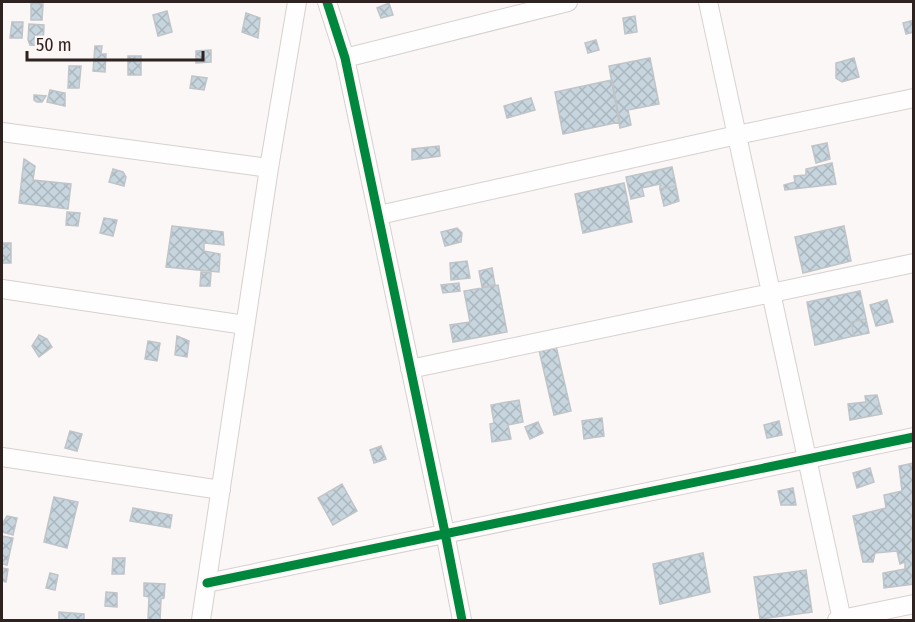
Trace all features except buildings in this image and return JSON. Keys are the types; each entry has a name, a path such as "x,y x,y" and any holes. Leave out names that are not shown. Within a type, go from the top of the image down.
{"street":[{"path":"201,621 269,168 297,2"},
{"path":"327,2 345,57 462,621"},
{"path":"345,57 568,2"},
{"path":"708,2 840,620 914,604"},
{"path":"379,215 914,98"},
{"path":"2,132 269,168"},
{"path":"410,369 914,263"},
{"path":"2,288 245,325"},
{"path":"207,583 914,437"},
{"path":"2,457 221,490"}],"cycle path":[{"path":"327,2 345,58 462,620"},
{"path":"207,583 914,437"}]}
